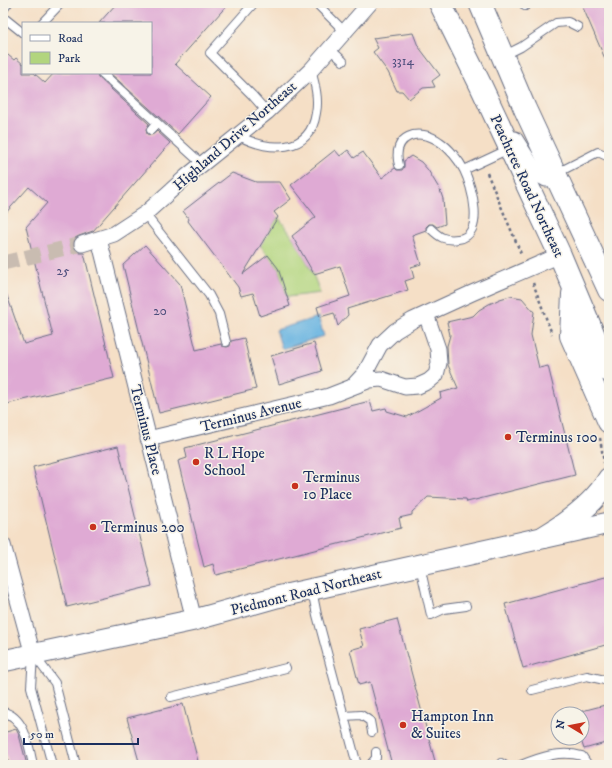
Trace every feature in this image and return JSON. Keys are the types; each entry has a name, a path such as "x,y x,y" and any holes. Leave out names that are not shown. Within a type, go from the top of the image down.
{"highway":[{"name":"Peachtree Road Northeast","path":"440,3 480,84 560,256 609,371"},
{"name":"Peachtree Road Northeast","path":"480,3 525,109 609,290"},
{"path":"573,287 571,336 604,428"},
{"path":"544,538 568,523 603,489 608,471"}],"main road":[{"name":"Piedmont Road Northeast","path":"3,661 194,620 277,597 609,523"}],"street":[{"name":"Highland Drive Northeast","path":"82,244 114,234 146,214 186,177 267,112 311,70 370,3"},
{"path":"480,84 537,174 546,179 556,174"},
{"name":"Terminus Place","path":"99,239 194,620"},
{"name":"Terminus Avenue","path":"352,386 365,373 380,345 394,331 426,314 560,256"},
{"name":"Terminus Avenue","path":"148,440 329,396 370,380 381,379 405,386 418,386 429,381 436,375 439,363 438,349 426,314"},
{"path":"3,545 33,655"}],"lane":[{"path":"3,10 8,3"},
{"path":"43,22 61,3"},
{"path":"254,3 210,54 252,95 267,112"},
{"path":"316,3 345,32"},
{"path":"523,3 525,6 529,3"},
{"path":"3,17 22,32"},
{"path":"503,56 522,47 556,23 568,22 578,27"},
{"path":"330,49 343,61"},
{"path":"239,136 257,144 286,147 293,145 307,135 316,113 315,85 311,70"},
{"path":"103,74 202,164"},
{"path":"151,130 157,123"},
{"path":"399,165 397,151 400,144 405,137 414,134 427,136 440,142 452,153 464,170 475,211 474,222 469,234 460,239 448,240 440,237 431,229"},
{"path":"464,170 510,149"},
{"path":"556,174 598,152 609,157"},
{"path":"146,214 209,295 219,314 226,342"},
{"path":"420,565 431,615 444,609 466,606"},
{"path":"312,590 317,615 357,765"},
{"path":"33,655 31,687 52,765"},
{"path":"33,655 55,683 76,765"},
{"path":"171,697 286,668"},
{"path":"532,690 587,676 609,681"},
{"path":"3,712 18,720 28,740 33,765"},
{"path":"344,716 361,715 370,721 372,732"},
{"path":"370,765 376,758 376,752"},
{"path":"521,765 541,758 570,753 582,756 588,765"}],"path":[{"path":"487,174 528,269 553,335"},
{"path":"604,428 604,463 608,471"}],"green space":[{"path":"278,217 302,253 320,293 287,297 278,268 260,245"}],"water":[{"path":"318,317 324,336 282,349 276,330"}],"building":[{"path":"117,3 229,3 175,64 211,97 178,134 111,74 152,74 152,22 100,22"},
{"path":"581,3 609,3 609,68"},
{"path":"413,33 418,46 440,75 432,81 435,87 423,88 409,99 402,91 397,91 388,72 373,52 378,48 373,38"},
{"path":"3,51 14,60 16,58 22,63 22,74 35,74 45,83 53,74 97,74 98,77 149,124 146,129 147,134 152,135 157,131 170,143 93,231 75,238 73,242 73,246 76,250 80,253 84,253 114,378 3,405 3,290 5,290 24,344 53,336 26,227 47,203 29,187 3,216"},
{"path":"335,150 340,156 348,150 354,158 363,152 382,178 395,168 397,170 402,170 404,167 404,161 411,156 421,162 428,170 440,190 443,199 445,224 437,227 433,224 429,224 426,227 426,230 412,235 421,264 411,267 414,278 405,281 408,290 347,309 348,315 338,326 334,313 320,317 317,307 350,296 340,266 314,274 292,236 316,217 291,185"},
{"path":"232,173 256,182 280,182 291,199 274,212 278,217 243,274 268,255 278,268 290,306 260,316 253,293 241,296 238,287 188,221 189,219 183,211"},
{"path":"145,245 180,284 196,350 221,344 222,346 227,347 230,346 231,341 244,338 256,389 159,413 123,265"},
{"path":"510,296 522,298 534,312 531,335 539,368 548,366 575,475 467,502 466,499 428,497 412,512 412,515 399,518 401,528 216,575 213,564 204,567 178,461 187,458 185,448 370,401 373,411 386,408 387,411 407,417 441,398 440,393 458,388 448,365 447,346 450,335 447,322 473,316 489,304"},
{"path":"314,343 322,371 279,384 271,356"},
{"name":"Terminus 200","path":"118,446 152,586 67,607 33,467"},
{"path":"609,576 609,644 523,668 505,604"},
{"name":"Hampton Inn & Suites","path":"397,619 436,765 392,765 370,682 359,685 350,650 364,646 359,629"},
{"path":"183,704 199,765 140,765 127,718"},
{"path":"609,704 609,742 584,749 583,746 590,746 590,709"},
{"path":"16,729 27,765 9,765 3,744 3,733"}],"tunnel":[{"path":"3,263 82,244"}],"place":[{"name":"Terminus 100","path":"508,437"},
{"name":"R L Hope School","path":"196,462"},
{"name":"Terminus 10 Place","path":"295,486"},
{"name":"Terminus 200","path":"93,527"},
{"name":"Hampton Inn & Suites","path":"403,725"}]}
